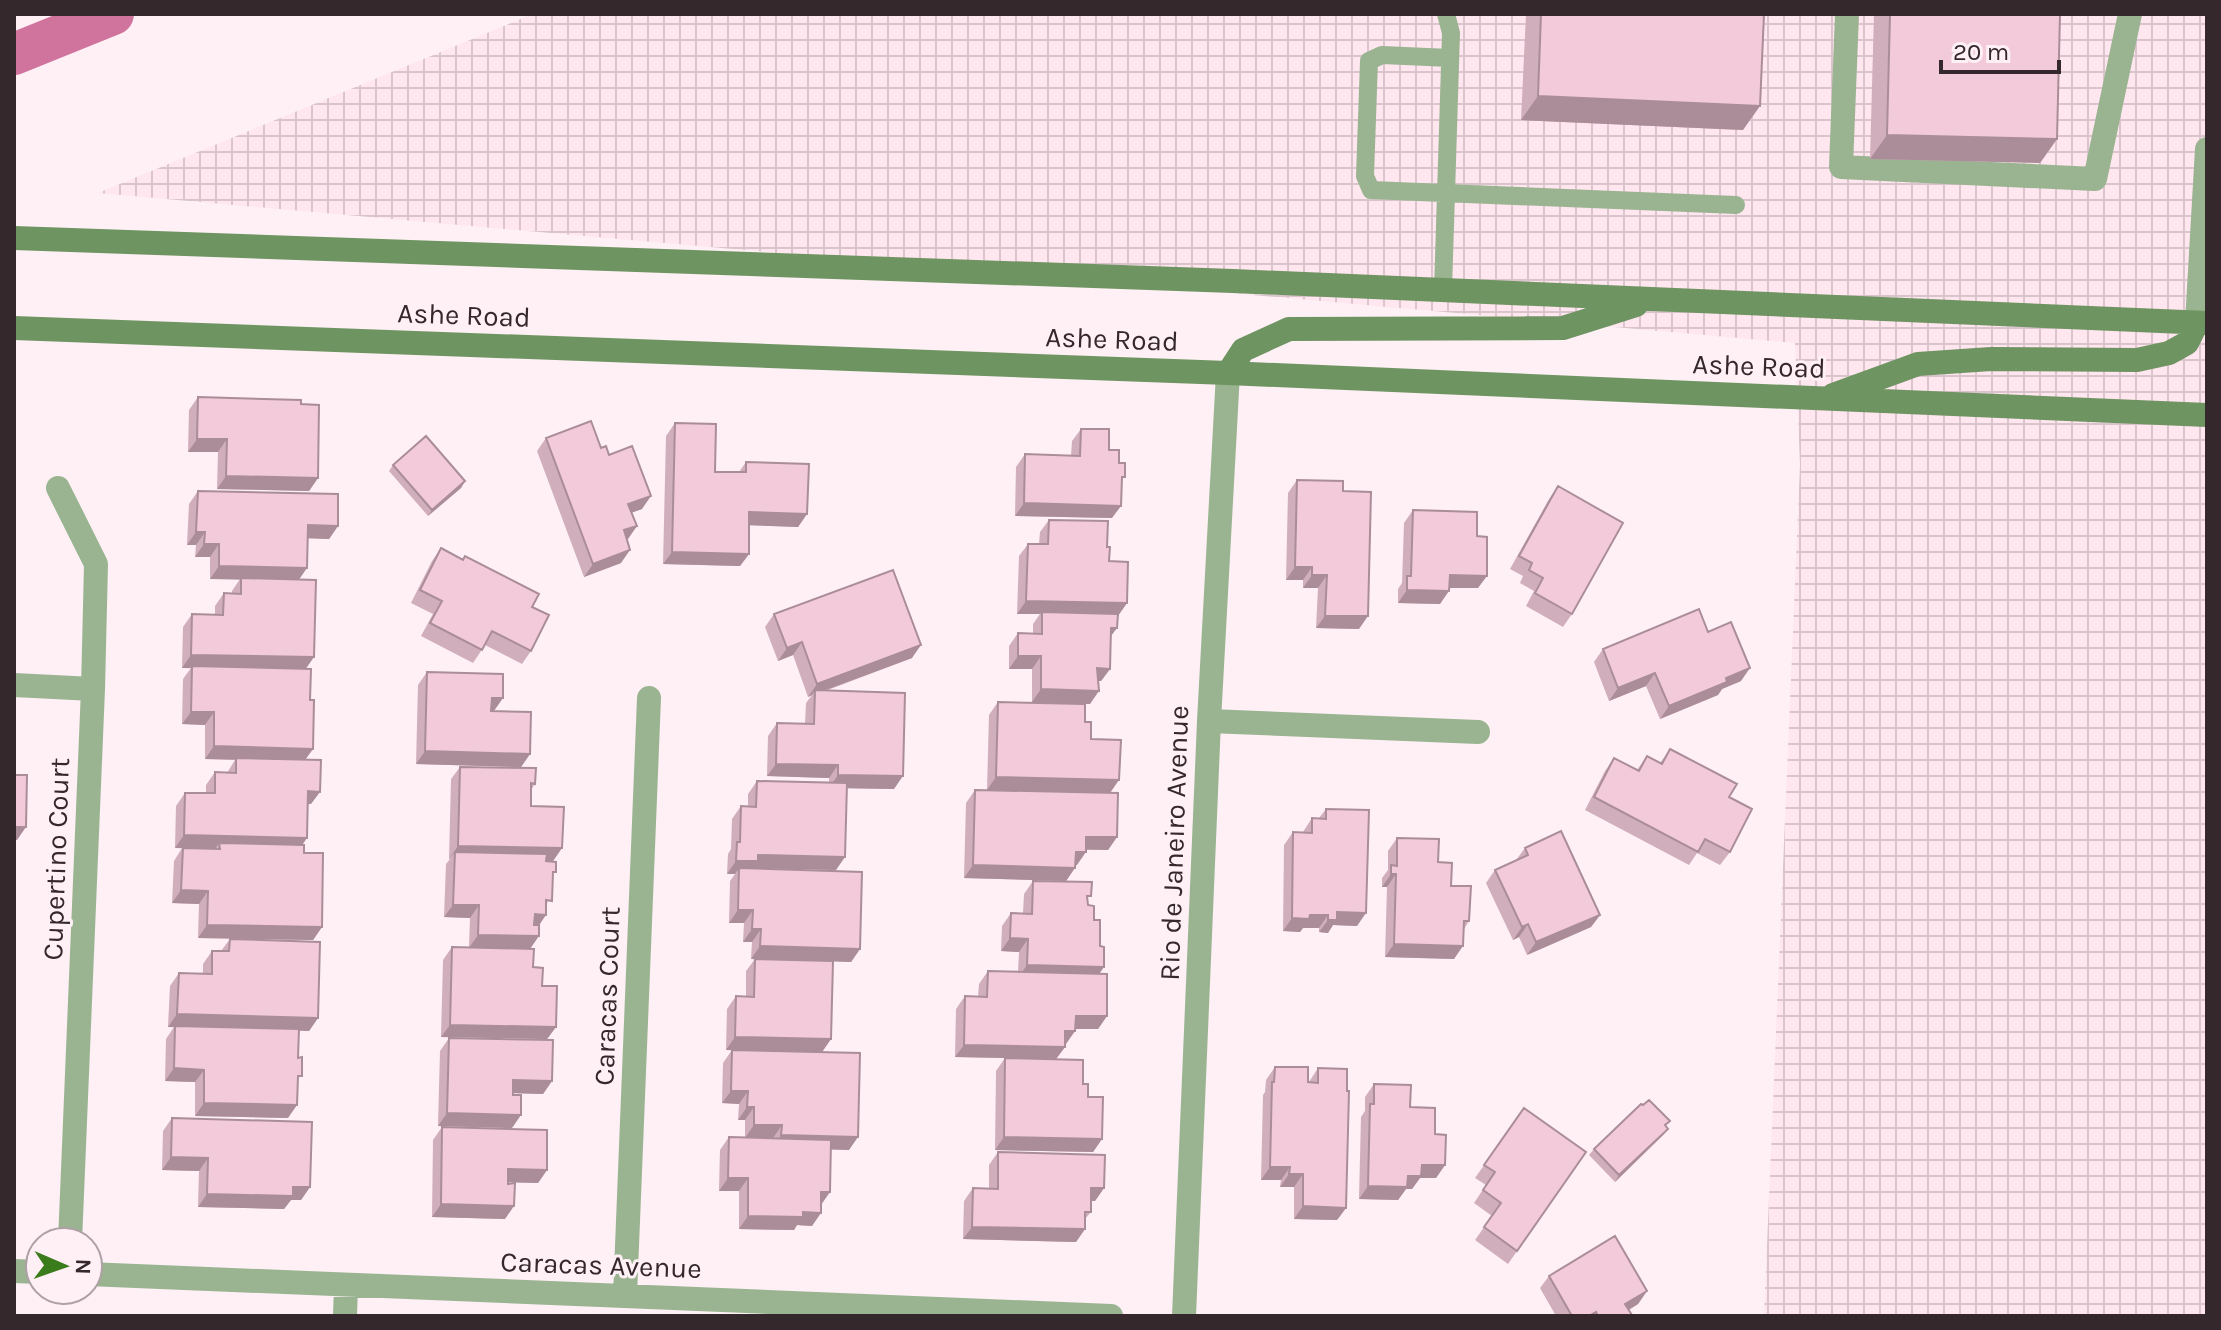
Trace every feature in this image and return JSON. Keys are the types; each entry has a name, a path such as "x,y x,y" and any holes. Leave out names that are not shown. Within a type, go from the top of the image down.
{"street":[{"path":"1847,14 1841,167 2095,179 2130,14"},
{"path":"1823,399 1918,364 1991,359 2137,360 2169,353 2187,343 2202,323 2207,149"},
{"path":"14,238 1233,281 2202,323"},
{"path":"1228,373 1243,350 1289,329 1563,328 1654,299"},
{"name":"Ashe Road","path":"14,328 1228,373 2207,415"},
{"name":"Rio de Janeiro Avenue","path":"1184,1316 1209,721 1228,373"},
{"name":"Cupertino Court","path":"58,488 96,564 71,1226"},
{"path":"14,685 93,689"},
{"name":"Caracas Court","path":"625,1296 649,698"},
{"path":"1209,721 1478,732"},
{"name":"Caracas Avenue","path":"104,1275 625,1296 910,1312 1111,1316"},
{"path":"345,1316 346,1285"}],"lane":[{"path":"1443,290 1451,33 1446,14"},
{"path":"1450,58 1382,55 1369,61 1365,176 1371,190 1736,205"}],"shaded area":[{"path":"533,14 2207,14 2207,1316 1764,1316 1800,465 1795,343 98,193"}],"building":[{"path":"1541,14 1764,14 1760,106 1538,96"},
{"path":"1890,14 2060,14 2057,139 1887,135"},
{"path":"198,397 301,400 301,404 319,405 318,478 226,476 227,439 197,439"},
{"path":"591,421 601,448 606,446 609,455 632,446 651,496 628,504 637,526 624,530 630,550 593,564 546,438"},
{"path":"675,423 716,424 715,472 746,472 746,462 809,464 807,514 749,512 749,554 672,552"},
{"path":"1081,429 1109,429 1109,450 1119,450 1119,463 1125,463 1121,506 1024,503 1025,454 1080,456"},
{"path":"426,436 465,481 432,510 393,465"},
{"path":"1297,480 1343,481 1343,491 1371,492 1368,616 1325,616 1327,575 1312,575 1312,567 1295,567"},
{"path":"1558,486 1623,523 1572,614 1535,593 1543,578 1529,570 1532,563 1519,556"},
{"path":"198,491 338,494 338,526 308,525 307,568 219,566 219,544 204,544 205,532 196,532"},
{"path":"1413,510 1477,512 1477,536 1487,537 1487,576 1450,575 1449,591 1407,590 1407,576 1411,576"},
{"path":"1049,520 1108,521 1109,561 1128,562 1127,603 1026,601 1028,544 1048,544"},
{"path":"441,548 463,560 465,556 539,594 532,607 549,615 531,651 492,631 482,650 430,623 442,601 420,590"},
{"path":"893,570 921,645 817,684 802,642 787,648 774,614"},
{"path":"241,578 316,580 314,657 191,655 192,614 223,615 224,593 241,594"},
{"path":"1699,609 1708,632 1731,622 1750,668 1726,678 1727,682 1669,706 1655,673 1618,688 1603,649"},
{"path":"1042,612 1118,614 1117,628 1111,628 1110,669 1097,668 1099,691 1041,689 1041,656 1018,656 1018,633 1042,634"},
{"path":"192,666 311,669 313,749 214,746 214,712 191,712"},
{"path":"427,672 503,674 503,698 492,698 491,711 531,712 530,754 425,751"},
{"path":"815,690 905,693 903,776 838,775 838,765 776,764 777,723 814,724"},
{"path":"998,702 1085,704 1085,722 1091,722 1091,739 1121,740 1119,780 996,777"},
{"path":"1670,749 1737,784 1729,797 1752,809 1730,852 1705,839 1698,852 1594,797 1614,758 1639,771 1647,756 1662,764"},
{"path":"236,758 321,760 320,792 308,791 307,838 184,835 185,793 215,793 215,772 236,773"},
{"path":"460,767 536,768 535,784 531,783 531,806 564,807 562,848 458,846"},
{"path":"14,775 27,775 26,827 14,827"},
{"path":"757,781 847,783 845,857 758,855 758,861 736,861 741,806 756,807"},
{"path":"975,790 1118,793 1117,837 1086,837 1086,852 1076,852 1075,868 973,865"},
{"path":"1326,809 1369,810 1366,913 1337,912 1337,920 1328,920 1328,915 1310,915 1309,919 1292,918 1293,832 1312,833 1312,818 1326,819"},
{"path":"1561,831 1600,915 1536,942 1528,924 1522,927 1495,870 1528,855 1525,848"},
{"path":"1397,838 1439,839 1438,862 1452,863 1451,886 1471,886 1469,921 1464,921 1463,946 1394,944 1396,874 1391,874 1391,865 1397,866"},
{"path":"219,843 304,845 304,853 323,853 322,927 207,925 208,891 181,890 183,848 220,849"},
{"path":"455,852 547,854 546,861 556,862 552,901 546,900 546,915 535,914 534,925 539,925 539,936 478,935 479,905 453,905"},
{"path":"739,868 862,872 860,949 760,946 761,929 752,929 753,910 738,910"},
{"path":"1033,881 1092,882 1091,896 1087,896 1088,905 1094,906 1094,920 1100,920 1104,967 1027,965 1028,939 1010,938 1011,913 1032,914"},
{"path":"230,939 320,942 318,1018 177,1014 179,973 212,974 212,951 229,951"},
{"path":"452,947 534,949 533,967 543,968 542,986 557,986 556,1027 450,1025"},
{"path":"755,959 833,961 831,1039 735,1037 736,996 754,997"},
{"path":"988,971 1107,974 1107,1016 1076,1016 1075,1031 1065,1031 1065,1047 964,1045 965,996 987,997"},
{"path":"175,1026 299,1029 298,1058 302,1057 302,1076 298,1076 297,1105 204,1103 204,1070 174,1068"},
{"path":"449,1038 553,1040 552,1081 513,1080 513,1095 521,1095 521,1115 447,1113"},
{"path":"732,1050 860,1053 858,1137 781,1135 782,1125 754,1125 754,1107 747,1107 748,1091 731,1091"},
{"path":"1005,1058 1083,1060 1083,1084 1088,1084 1088,1097 1103,1097 1102,1139 1004,1137"},
{"path":"1275,1067 1308,1067 1308,1082 1318,1083 1318,1068 1347,1069 1346,1208 1303,1206 1303,1174 1289,1174 1290,1167 1270,1167"},
{"path":"1374,1084 1411,1085 1410,1107 1435,1108 1435,1134 1446,1135 1445,1165 1422,1165 1421,1176 1408,1176 1407,1187 1368,1186 1370,1104 1374,1104"},
{"path":"1649,1100 1670,1121 1665,1125 1668,1129 1619,1175 1594,1149"},
{"path":"1524,1108 1586,1152 1517,1251 1484,1227 1501,1203 1483,1190 1495,1172 1484,1165"},
{"path":"172,1118 312,1122 310,1187 293,1187 293,1196 207,1194 208,1158 171,1157"},
{"path":"442,1127 547,1130 547,1170 508,1169 508,1184 515,1183 514,1206 441,1204"},
{"path":"729,1137 831,1140 830,1192 821,1192 821,1213 803,1212 803,1217 748,1216 748,1178 728,1178"},
{"path":"998,1152 1105,1155 1104,1188 1091,1188 1091,1212 1085,1212 1085,1229 972,1227 973,1188 998,1189"},
{"path":"1615,1236 1647,1291 1625,1304 1630,1316 1598,1316 1596,1312 1589,1316 1572,1316 1549,1276"}],"waterway":[{"path":"14,54 113,14"}]}
